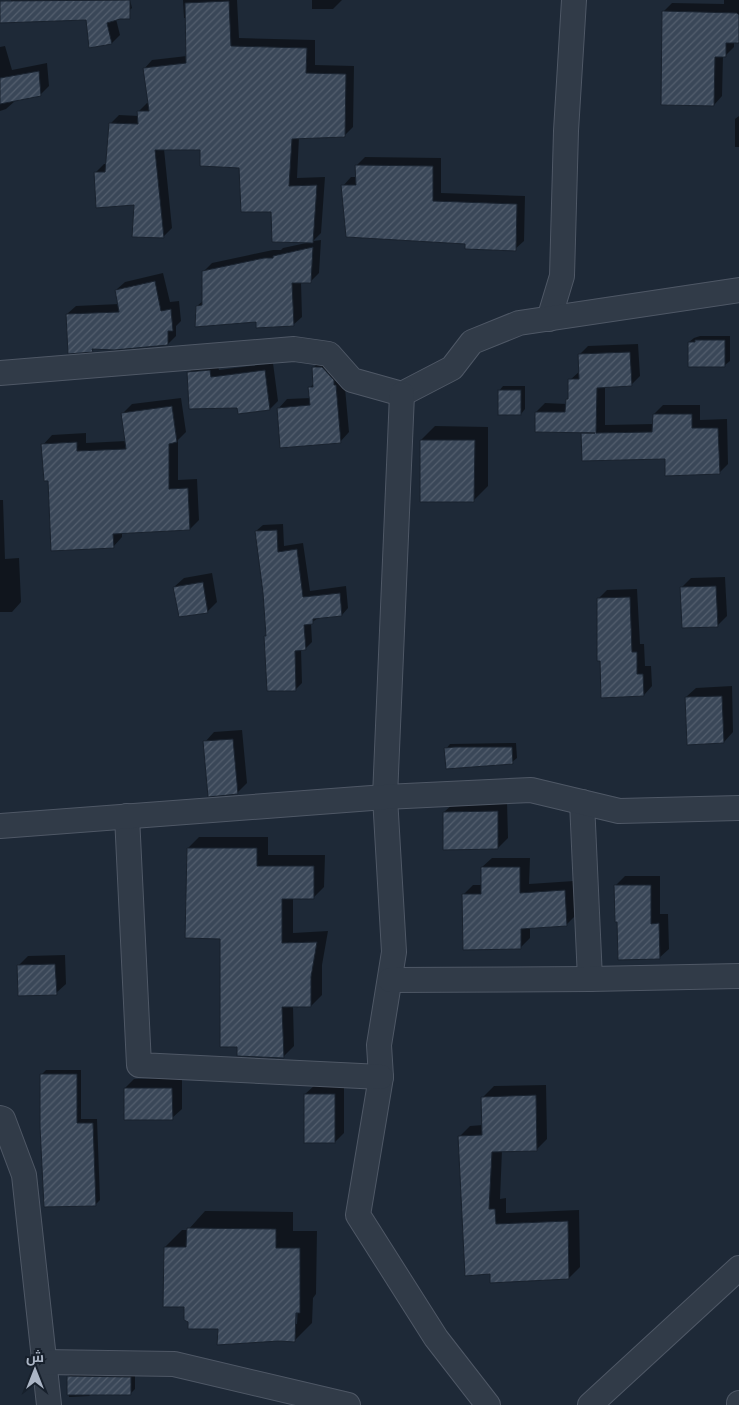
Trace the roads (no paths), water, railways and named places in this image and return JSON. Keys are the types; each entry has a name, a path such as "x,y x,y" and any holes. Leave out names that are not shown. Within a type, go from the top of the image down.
{"street":[{"path":"550,319 562,276 566,131 574,0"},
{"path":"0,373 294,349 329,354 352,380 402,394 452,368 472,342 519,323 739,290"},
{"path":"402,394 385,798 394,952 379,1045 381,1077 358,1215 435,1337 488,1405"},
{"path":"0,826 385,798 531,790 618,810 739,808"},
{"path":"582,802 590,979"},
{"path":"127,816 140,1065 381,1077"},
{"path":"390,980 739,976"},
{"path":"0,1118 3,1119 24,1175 49,1405"},
{"path":"590,1405 739,1268"},
{"path":"44,1362 174,1364 348,1405"}]}
